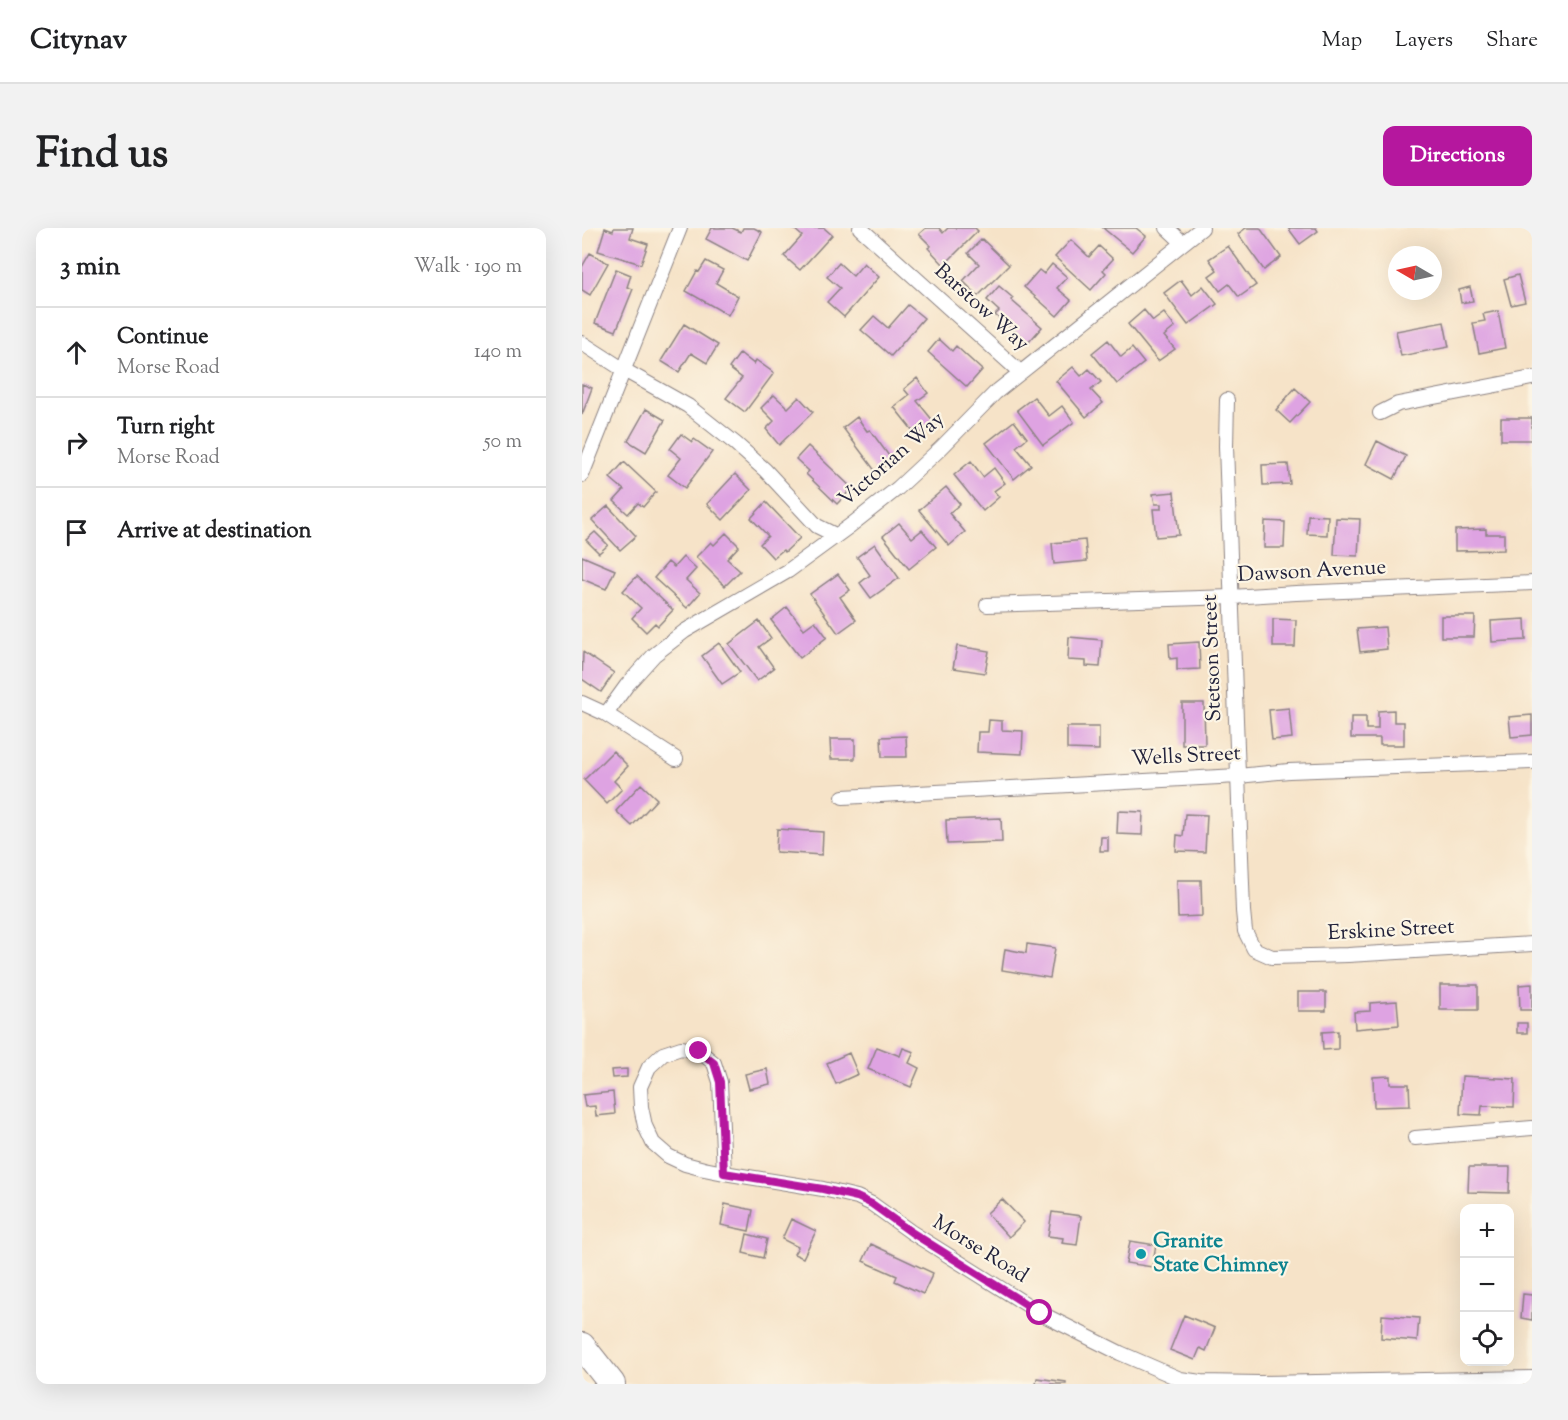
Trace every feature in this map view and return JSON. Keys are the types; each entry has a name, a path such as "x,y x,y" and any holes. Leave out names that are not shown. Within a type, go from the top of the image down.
{"highway":[{"path":"582,1346 612,1384"}],"street":[{"path":"582,475 680,228"},
{"name":"Barstow Way","path":"860,228 1020,372"},
{"path":"1167,228 1183,243"},
{"name":"Victorian Way","path":"606,714 654,654 686,631 788,571 898,488 995,393 1202,228"},
{"path":"582,343 688,406 765,470 817,526 835,536"},
{"path":"1380,413 1398,404 1532,378"},
{"name":"Stetson Street","path":"1227,400 1226,446 1243,911 1245,931 1254,949"},
{"name":"Dawson Avenue","path":"987,605 1232,597 1532,583"},
{"path":"582,703 606,714 676,759"},
{"name":"Wells Street","path":"843,797 1238,776 1289,771 1532,762"},
{"name":"Erskine Street","path":"1254,949 1272,957 1532,944"},
{"name":"Morse Road","path":"724,1173 720,1082 714,1063 699,1051 681,1048 663,1054 649,1067 640,1087 645,1126 653,1143 668,1156 704,1169 724,1173 823,1189 857,1197 872,1204 911,1232 1040,1313 1120,1353 1180,1379 1201,1382 1259,1383 1532,1378"},
{"path":"1415,1138 1532,1128"}],"building":[{"path":"605,228 613,231 614,228 633,228 630,238 648,244 641,264 598,251"},
{"path":"712,228 732,228 741,232 743,228 754,228 762,232 747,261 706,239"},
{"path":"793,228 824,228 832,235 800,270 784,256 802,236"},
{"path":"926,228 939,228 943,233 948,228 975,228 978,231 944,265 928,248 931,246 919,234"},
{"path":"1103,228 1136,228 1146,236 1132,252"},
{"path":"1246,228 1260,228 1281,257 1264,270 1238,234"},
{"path":"1288,228 1316,228 1318,231 1300,244"},
{"path":"982,239 1009,265 978,296 963,281 979,264 968,253"},
{"path":"1071,240 1089,257 1099,246 1113,259 1103,270 1106,273 1091,290 1055,257"},
{"path":"1228,246 1256,285 1239,297 1229,284 1220,291 1209,276 1217,270 1209,259"},
{"path":"590,253 608,263 590,295 582,290 582,267"},
{"path":"706,261 723,270 716,283 738,296 728,315 686,291 697,271 699,272"},
{"path":"839,263 853,276 864,263 879,277 844,317 827,302 840,288 827,277"},
{"path":"1052,264 1067,277 1057,288 1071,300 1057,316 1024,287 1039,270 1044,274"},
{"path":"616,269 631,275 627,287 633,289 616,331 595,323"},
{"path":"1518,275 1525,302 1511,305 1504,279"},
{"path":"1181,280 1192,295 1203,286 1217,304 1188,325 1164,293"},
{"path":"999,286 1013,298 1011,300 1042,327 1028,343 995,315 999,311 987,300"},
{"path":"1470,287 1473,301 1461,303 1459,290"},
{"path":"908,305 924,318 891,356 861,330 874,316 888,328"},
{"path":"1144,310 1153,321 1164,313 1175,327 1164,336 1175,349 1158,361 1128,324"},
{"path":"1498,311 1505,348 1479,353 1473,323 1485,321 1483,314"},
{"path":"1444,322 1449,347 1401,356 1396,331"},
{"path":"684,324 718,345 707,363 691,353 679,372 661,361"},
{"path":"939,339 952,351 956,346 982,370 967,387 928,352"},
{"path":"1108,340 1121,357 1132,348 1144,363 1117,384 1092,353"},
{"path":"740,353 754,364 756,360 774,373 745,412 726,398 742,378 729,368"},
{"path":"1073,367 1081,376 1089,369 1101,382 1091,390 1103,403 1086,417 1056,381"},
{"path":"917,378 928,393 917,401 934,422 917,436 894,407 909,395 904,389"},
{"path":"582,384 592,388 582,415"},
{"path":"1295,388 1310,402 1290,423 1276,410"},
{"path":"774,395 788,408 799,397 813,412 779,445 766,429 774,421 761,408"},
{"path":"1034,397 1049,416 1062,406 1074,422 1043,445 1017,410"},
{"path":"646,409 665,420 646,452 628,441"},
{"path":"857,417 867,431 870,430 892,460 876,472 843,428"},
{"path":"1501,418 1532,418 1532,440 1501,440"},
{"path":"1014,421 1027,438 1016,447 1031,465 1014,479 986,443"},
{"path":"681,434 692,442 694,439 712,452 685,488 668,475 681,458 670,449"},
{"path":"1377,441 1406,456 1394,479 1366,464"},
{"path":"808,446 852,488 837,504 806,474 809,471 796,459"},
{"path":"971,461 983,477 994,468 1005,483 994,491 999,497 983,511 954,475"},
{"path":"624,462 656,492 643,507 638,503 628,514 614,501 624,490 610,478"},
{"path":"1288,464 1290,484 1263,485 1262,465"},
{"path":"735,474 751,490 723,520 707,504"},
{"path":"946,487 960,504 949,513 965,532 949,546 919,510"},
{"path":"1174,492 1179,535 1156,537 1153,509 1161,509 1161,504 1155,504 1153,494"},
{"path":"766,502 800,538 785,552 783,550 773,558 760,544 768,536 751,518"},
{"path":"608,506 636,536 620,550 592,520"},
{"path":"1308,515 1328,516 1327,535 1307,534"},
{"path":"1336,518 1360,519 1358,556 1334,555"},
{"path":"1265,521 1285,522 1284,548 1264,548"},
{"path":"899,523 912,538 922,530 936,547 909,569 883,536"},
{"path":"1486,529 1486,534 1504,534 1504,550 1455,551 1455,530"},
{"path":"595,532 608,545 599,553 586,540"},
{"path":"726,533 739,546 727,559 740,571 725,586 696,557 711,542 714,545"},
{"path":"1085,540 1087,561 1054,564 1052,543"},
{"path":"875,544 899,578 871,598 860,583 870,575 857,557"},
{"path":"582,556 615,570 606,589 582,579"},
{"path":"683,557 696,569 686,580 700,593 687,608 654,578 668,562 674,567"},
{"path":"838,574 850,590 840,597 856,620 838,633 810,594"},
{"path":"637,576 673,610 658,626 655,623 646,632 632,618 641,608 623,591"},
{"path":"787,607 804,629 815,621 827,637 800,658 771,620"},
{"path":"1441,616 1475,616 1474,637 1441,637"},
{"path":"1273,619 1296,620 1295,647 1273,647"},
{"path":"1525,619 1526,640 1492,642 1491,621"},
{"path":"759,621 771,638 759,647 774,668 757,681 729,644"},
{"path":"1385,627 1387,649 1360,652 1357,629"},
{"path":"1069,637 1102,640 1100,667 1086,666 1086,661 1068,660"},
{"path":"1199,642 1200,669 1177,670 1177,658 1170,659 1169,644"},
{"path":"719,643 740,672 722,684 702,656"},
{"path":"957,646 989,651 985,673 953,668"},
{"path":"583,652 614,673 601,692 582,679"},
{"path":"1182,703 1204,703 1205,745 1182,745"},
{"path":"1289,708 1292,738 1272,740 1269,710"},
{"path":"1394,710 1394,722 1404,722 1404,745 1380,745 1380,738 1351,738 1351,717 1366,717 1366,729 1378,729 1378,711"},
{"path":"1532,715 1532,735 1511,737 1509,717"},
{"path":"989,720 1002,721 1002,730 1023,731 1022,754 977,752 978,732 988,732"},
{"path":"1067,727 1099,727 1099,750 1067,749"},
{"path":"906,736 907,757 882,757 881,737"},
{"path":"830,739 855,739 855,759 831,759"},
{"path":"613,751 628,766 614,781 622,789 607,804 584,780"},
{"path":"641,784 657,799 632,826 616,811"},
{"path":"1118,811 1143,812 1142,835 1117,834"},
{"path":"1185,814 1207,815 1205,852 1176,851 1177,835 1183,836"},
{"path":"1001,818 1002,842 947,844 946,820"},
{"path":"777,829 823,832 822,855 776,852"},
{"path":"1101,837 1108,837 1108,851 1100,851"},
{"path":"1177,880 1201,880 1202,916 1178,917"},
{"path":"1027,944 1055,948 1050,978 1002,970 1005,949 1026,953"},
{"path":"1532,984 1532,1010 1520,1010 1519,985"},
{"path":"1440,985 1478,985 1478,1010 1440,1010"},
{"path":"1298,992 1326,992 1326,1011 1298,1011"},
{"path":"1397,1001 1399,1025 1355,1029 1354,1012 1370,1011 1370,1003"},
{"path":"1517,1023 1527,1023 1527,1033 1517,1033"},
{"path":"1338,1031 1338,1049 1323,1050 1322,1032"},
{"path":"877,1047 900,1056 903,1048 914,1052 909,1063 919,1068 911,1087 868,1069"},
{"path":"849,1053 858,1074 836,1084 827,1063"},
{"path":"627,1069 627,1077 612,1078 611,1070"},
{"path":"767,1069 770,1084 749,1089 745,1074"},
{"path":"1390,1076 1390,1084 1409,1084 1410,1106 1374,1107 1373,1077"},
{"path":"1462,1076 1515,1079 1514,1107 1482,1106 1481,1115 1460,1114"},
{"path":"613,1092 615,1114 596,1116 595,1106 585,1107 583,1095"},
{"path":"1469,1167 1510,1167 1509,1193 1468,1192"},
{"path":"1002,1199 1024,1222 1009,1237 987,1213"},
{"path":"725,1204 753,1210 749,1231 721,1225"},
{"path":"1052,1212 1081,1216 1077,1245 1062,1243 1063,1238 1048,1236"},
{"path":"791,1219 816,1231 803,1258 794,1254 798,1247 782,1239"},
{"path":"747,1234 767,1239 763,1258 743,1253"},
{"name":"Granite State Chimney","path":"1130,1241 1156,1245 1152,1267 1126,1263"},
{"path":"871,1244 933,1273 923,1294 895,1281 897,1276 863,1261"},
{"path":"1523,1294 1532,1295 1532,1320 1521,1318"},
{"path":"1184,1315 1215,1328 1206,1351 1200,1348 1195,1360 1170,1350"},
{"path":"1382,1315 1419,1318 1417,1341 1381,1338"},
{"path":"1037,1378 1066,1382 1066,1384 1036,1384"}],"place":[{"name":"Granite State Chimney","path":"1141,1254"}],"route":[{"path":"699,1051 714,1063 720,1082 724,1173 823,1189 857,1197 872,1204 911,1232 1040,1313"}]}
